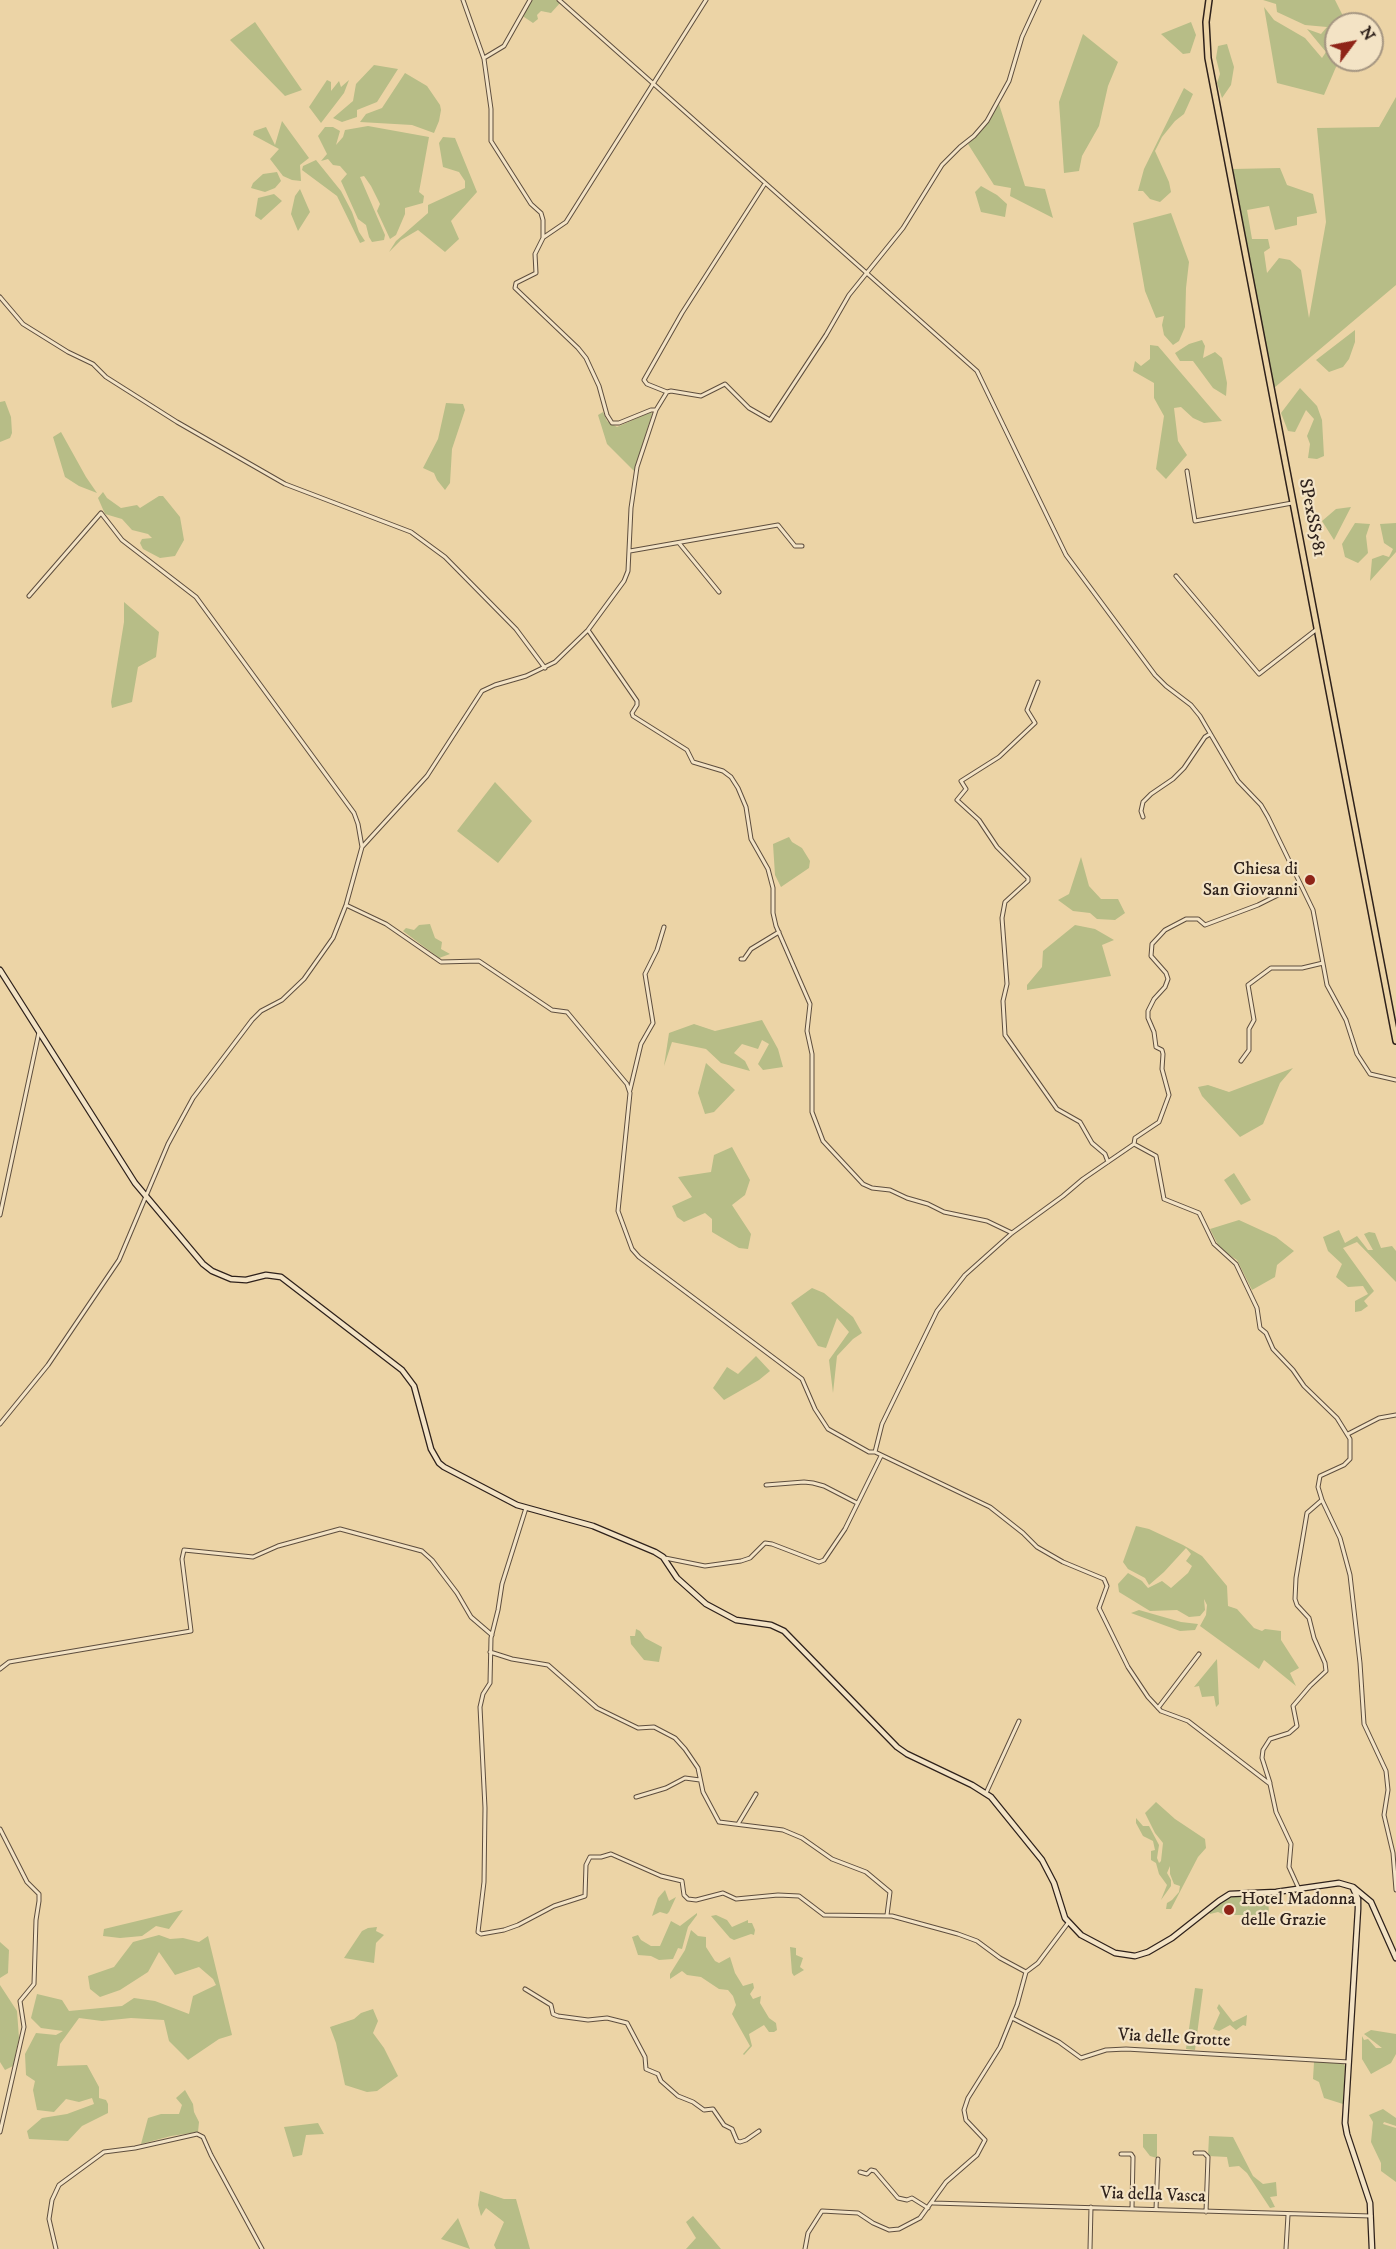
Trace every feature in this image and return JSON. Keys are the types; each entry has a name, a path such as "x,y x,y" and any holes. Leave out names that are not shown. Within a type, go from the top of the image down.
{"main road":[{"name":"SPexSS581","path":"1209,0 1206,22 1208,58 1396,1041"}],"street":[{"path":"463,0 484,59 491,109 491,141 531,204 541,213 543,220 543,238 535,254 536,273 516,283 515,288 586,358 600,386 607,415 612,423 620,423 656,410"},
{"path":"484,59 504,46 531,0"},
{"path":"559,0 977,371 1066,555 1155,675 1191,705 1239,781 1261,805 1313,910 1327,985 1346,1020 1357,1054 1370,1074 1396,1080"},
{"path":"543,238 566,222 706,0"},
{"path":"765,184 682,313 644,380 647,384 667,392 701,396 725,384 749,408 770,420 849,295 903,228 942,165 987,121 1011,79 1022,37 1039,0"},
{"path":"0,297 23,324 68,352 93,364 106,377 177,422 285,484 411,532 445,557 516,629 545,668"},
{"path":"362,847 427,776 482,692 555,662 588,630 624,581 628,571 631,507 637,467 656,410 667,392"},
{"path":"1187,471 1196,521 1293,502"},
{"path":"0,1424 48,1365 118,1260 168,1144 193,1098 252,1020 261,1011 282,1000 304,979 333,938 346,905 362,847 354,813 196,597 122,540 101,513 29,596"},
{"path":"630,551 778,525 795,546 802,546"},
{"path":"679,543 718,592"},
{"path":"1176,576 1259,674 1317,629"},
{"path":"588,630 637,701 632,712 633,716 687,750 693,762 723,771 731,777 738,788 746,807 751,838 768,869 773,888 773,913 779,932 810,1004 807,1031 812,1054 812,1112 823,1141 863,1184 872,1188 890,1190 944,1212 987,1221 1012,1233"},
{"path":"1038,682 1027,710 1035,723 999,757 962,782 966,789 957,800 979,820 997,847 1028,878 1028,881 1005,902 1002,918 1007,984 1003,1001 1005,1035 1057,1109 1080,1122 1092,1143 1105,1154 1108,1162"},
{"path":"1143,816 1141,811 1143,802 1178,774 1210,734"},
{"path":"874,1452 882,1424 940,1305 965,1275 1012,1233 1134,1144 1134,1139 1159,1122 1169,1095 1162,1069 1162,1050 1156,1047 1148,1011 1168,979 1166,973 1151,956 1152,944 1165,930 1186,919 1198,919 1205,925 1258,905 1300,884"},
{"path":"346,905 386,924 441,962 479,961 552,1010 567,1012 627,1084 630,1092"},
{"path":"664,927 657,950 645,974 653,1023 641,1044 630,1092 618,1211 632,1249 639,1257 802,1379 815,1409 828,1428 869,1452 874,1452 990,1507 1037,1547 1063,1562 1104,1579 1107,1586 1100,1608 1128,1667 1148,1697 1158,1708 1188,1721 1270,1784"},
{"path":"741,959 744,959 751,949 779,932"},
{"path":"1241,1061 1249,1050 1249,1029 1254,1020 1248,985 1271,968 1302,968 1323,963"},
{"path":"0,970 144,1196 203,1264 212,1271 231,1279 246,1280 266,1275 281,1277 402,1370 414,1386 431,1449 439,1463 526,1508 602,1529 663,1557 705,1566 750,1558 765,1543 819,1562 828,1557 881,1456"},
{"path":"0,1215 39,1032"},
{"path":"1134,1144 1156,1156 1164,1199 1199,1213 1214,1244 1236,1264 1257,1308 1260,1328 1266,1333 1273,1349 1293,1370 1304,1386 1337,1418 1348,1435 1351,1446 1350,1459 1344,1465 1319,1478 1322,1500 1340,1538 1350,1575 1364,1724 1386,1771 1388,1790 1384,1815 1393,1853 1396,1890"},
{"path":"1348,1435 1379,1418 1396,1415"},
{"path":"766,1485 813,1483 824,1486 856,1503"},
{"path":"1299,1889 1289,1867 1291,1844 1276,1812 1262,1758 1263,1750 1270,1739 1289,1733 1297,1726 1293,1706 1326,1671 1309,1618 1297,1605 1295,1599 1296,1578 1307,1513 1322,1500"},
{"path":"526,1508 502,1584 492,1635 489,1683 480,1707 485,1808 484,1882 478,1932 481,1934 504,1930 554,1906 585,1896 586,1865 590,1857 601,1857 607,1854 661,1876 682,1881 684,1895 688,1899 696,1900 723,1893 736,1899 799,1896 824,1915 887,1916 967,1937 1026,1972"},
{"path":"0,1669 9,1662 191,1631 182,1560 184,1550 253,1557 278,1546 340,1529 422,1551 432,1560 457,1593 471,1617 492,1635"},
{"path":"663,1557 677,1578 706,1604 736,1620 771,1625 791,1637 907,1754 986,1793 1042,1860 1054,1883 1062,1912 1068,1923 1081,1935 1122,1955 1135,1956 1148,1952 1172,1938 1225,1897 1236,1893 1299,1889 1339,1883 1352,1886 1371,1902 1396,1958"},
{"path":"490,1653 548,1665 597,1708 638,1728 654,1727 675,1738 699,1768 706,1800 719,1822 783,1830 802,1838 832,1859 866,1872 890,1892 887,1916"},
{"path":"1158,1708 1198,1653"},
{"path":"986,1793 1019,1721"},
{"path":"636,1797 666,1788 685,1778 700,1780"},
{"path":"738,1824 756,1794"},
{"path":"0,1828 27,1881 39,1893 34,1984 20,2001 24,2027 0,2132"},
{"path":"1352,1886 1360,1907 1345,2110 1347,2134 1366,2189 1371,2216 1372,2249"},
{"path":"1358,1899 1366,1896"},
{"path":"1360,1907 1366,1896"},
{"path":"1360,1907 1371,1902"},
{"path":"805,2249 808,2233 822,2211 858,2213 889,2230 899,2229 920,2218 946,2182 977,2155 985,2140 966,2120 964,2110 968,2098 1000,2047 1012,2018 1026,1972 1038,1963 1068,1923"},
{"path":"525,1989 551,2005 554,2014 558,2016 588,2020 607,2018 627,2023 645,2057 646,2069 658,2074 678,2096 693,2102 704,2110 713,2109 724,2125 732,2129 740,2142 759,2131"},
{"name":"Via delle Grotte","path":"1012,2018 1059,2042 1081,2058 1106,2050 1126,2049 1348,2062"},
{"path":"56,2249 49,2219 52,2200 59,2185 104,2152 135,2148 197,2134 203,2137 262,2249"},
{"path":"1195,2153 1204,2153 1208,2157 1206,2212"},
{"path":"1120,2154 1133,2155 1132,2208"},
{"path":"1156,2209 1158,2159"},
{"path":"860,2172 867,2174 871,2170 875,2171 898,2198 907,2200 912,2198 928,2208"},
{"name":"Via della Vasca","path":"933,2203 1371,2216"},
{"path":"1090,2249 1091,2207"},
{"path":"1286,2249 1288,2214"}],"green space":[{"path":"530,0 556,0 560,3 551,13 541,11 537,15 538,19 533,23 521,15"},
{"path":"1263,0 1335,0 1341,12 1324,12 1324,27 1305,25 1277,12 1276,4"},
{"path":"1264,7 1274,20 1305,38 1322,58 1324,55 1324,72 1334,72 1324,95 1277,83"},
{"path":"255,22 302,90 285,96 230,40"},
{"path":"1191,22 1196,35 1190,53 1183,54 1161,34"},
{"path":"1307,29 1321,34 1324,30 1324,50"},
{"path":"1083,34 1118,62 1108,86 1099,126 1082,156 1079,171 1064,173 1059,102"},
{"path":"1227,44 1234,67 1231,85 1222,98 1217,83 1220,74 1216,58 1218,46"},
{"path":"374,65 398,69 377,102 357,110 357,117 342,122 333,118 353,101 356,84"},
{"path":"405,73 427,86 440,105 439,121 434,133 412,125 360,122 366,114 382,108"},
{"path":"327,80 331,82 331,91 339,81 341,87 349,80 344,93 321,123 309,107"},
{"path":"1184,88 1193,94 1184,114 1162,137 1155,151 1171,192 1160,202 1150,199 1143,191 1138,191 1144,169"},
{"path":"1396,97 1396,285 1274,388 1233,169 1280,168 1287,185 1313,194 1317,213 1297,217 1297,225 1275,230 1269,206 1247,210 1252,239 1268,239 1270,248 1264,252 1267,273 1279,258 1290,260 1301,270 1309,318 1326,222 1317,128 1379,127"},
{"path":"999,104 1025,186 1045,189 1053,218 1010,196 1011,188 994,185 968,144 983,129"},
{"path":"282,121 309,158 300,165 301,181 283,176 270,159 279,149 253,135 254,131 266,127 275,145"},
{"path":"368,126 429,137 419,192 424,196 423,203 405,208 405,214 396,235 390,239 377,211 380,204 364,176 360,177 385,235 384,240 372,242 366,225 358,219 341,181 347,174 340,166 333,165 328,159 321,161 327,154 318,136 325,127 333,127 340,131 336,145 343,137 345,130"},
{"path":"443,137 455,138 477,192 451,221 459,239 445,252 418,230 401,240 389,252 396,241 428,213 428,205 465,188 465,181 459,172 443,167 439,143"},
{"path":"316,160 341,191 365,241 360,243 337,196 302,170 303,166"},
{"path":"277,172 281,181 275,188 265,192 251,188 263,174"},
{"path":"981,186 1007,204 1005,217 981,212 975,192"},
{"path":"300,189 310,212 298,231 291,214 295,196"},
{"path":"274,194 282,201 261,220 255,216 258,198"},
{"path":"1171,213 1189,262 1185,327 1179,341 1173,345 1164,335 1162,325 1164,316 1156,318 1145,291 1133,223"},
{"path":"1355,330 1355,342 1349,359 1343,367 1329,372 1316,360"},
{"path":"1202,340 1205,346 1203,358 1215,352 1222,358 1227,383 1226,396 1213,388 1193,361 1180,361 1175,353 1189,344"},
{"path":"1150,345 1158,346 1222,421 1204,423 1193,418 1181,407 1174,408 1178,441 1187,455 1166,479 1156,469 1164,416 1154,398 1154,383 1133,371 1135,361 1141,366 1150,359"},
{"path":"1300,388 1317,406 1322,420 1324,456 1317,459 1308,458 1310,444 1307,436 1314,419 1306,410 1295,432 1288,431 1281,413"},
{"path":"5,401 11,417 12,433 10,438 0,442 0,402"},
{"path":"446,403 463,404 465,410 452,449 450,483 445,490 434,473 423,468 438,439"},
{"path":"603,412 607,421 617,427 651,412 634,471 607,444 598,415"},
{"path":"61,432 97,493 65,477 53,437"},
{"path":"103,492 107,498 121,508 137,505 140,508 159,496 163,496 180,517 184,540 175,556 160,558 143,549 140,543 142,539 152,538 148,534 132,530 122,519 105,514 98,498"},
{"path":"1351,507 1334,540 1322,521 1336,509"},
{"path":"1355,523 1370,524 1366,536 1368,553 1358,563 1345,557 1342,544"},
{"path":"1396,523 1396,552 1370,581 1372,559 1383,555 1389,557 1393,549 1384,543 1380,524"},
{"path":"124,602 159,632 156,657 138,667 132,702 112,708 111,702 124,622"},
{"path":"495,782 532,821 498,863 457,831"},
{"path":"789,837 792,842 802,848 810,861 809,868 781,887 775,875 773,844"},
{"path":"1081,857 1089,886 1101,899 1118,899 1125,913 1115,920 1097,919 1090,913 1073,911 1058,900 1069,894"},
{"path":"430,924 435,938 442,942 441,949 450,954 439,958 403,931 406,928 414,930 419,925"},
{"path":"1075,925 1095,929 1114,940 1102,945 1111,976 1027,990 1027,985 1042,967 1043,951"},
{"path":"762,1020 778,1049 783,1067 763,1070 758,1064 769,1044 762,1040 758,1049 742,1044 734,1053 745,1061 750,1071 721,1063 706,1049 672,1042 664,1066 669,1033 694,1024 715,1031"},
{"path":"706,1063 735,1090 714,1112 705,1114 698,1093"},
{"path":"1293,1068 1280,1083 1263,1124 1240,1137 1202,1096 1198,1087 1208,1085 1229,1092"},
{"path":"732,1147 750,1180 745,1195 732,1205 751,1234 748,1249 739,1248 712,1232 712,1219 705,1213 684,1222 677,1217 672,1206 692,1197 678,1177 711,1172 714,1155"},
{"path":"1234,1173 1251,1200 1241,1205 1224,1180"},
{"path":"1239,1220 1276,1237 1294,1251 1277,1265 1275,1277 1252,1290 1237,1260 1220,1249 1210,1229"},
{"path":"1339,1230 1345,1243 1357,1236 1368,1250 1373,1250 1364,1234 1369,1232 1375,1233 1381,1248 1392,1246 1396,1251 1396,1282 1357,1242 1343,1248 1374,1291 1364,1301 1368,1306 1361,1311 1355,1312 1355,1301 1368,1294 1363,1286 1348,1287 1336,1277 1342,1264 1328,1251 1323,1237"},
{"path":"812,1288 824,1293 853,1317 862,1333 837,1356 833,1393 829,1360 849,1332 837,1318 826,1348 818,1346 791,1303"},
{"path":"756,1356 770,1371 724,1400 713,1388 727,1367 738,1374"},
{"path":"1136,1526 1149,1529 1202,1556 1227,1586 1228,1606 1237,1609 1254,1628 1262,1631 1265,1629 1281,1631 1281,1640 1299,1668 1290,1673 1296,1686 1264,1660 1259,1669 1200,1626 1206,1615 1207,1605 1204,1599 1205,1610 1200,1616 1189,1617 1177,1610 1150,1611 1119,1592 1118,1584 1128,1573 1142,1581 1148,1588 1162,1581 1171,1588 1188,1573 1192,1566 1186,1561 1191,1554 1186,1548 1149,1585 1145,1578 1128,1569 1123,1562"},
{"path":"1139,1610 1181,1622 1198,1624 1195,1630 1180,1631 1131,1613"},
{"path":"636,1629 645,1638 662,1647 659,1662 644,1660 631,1644 630,1636 635,1636"},
{"path":"1217,1659 1219,1704 1216,1707 1214,1696 1202,1697 1199,1686 1194,1687"},
{"path":"1156,1802 1175,1819 1205,1839 1206,1848 1198,1857 1171,1909 1166,1909 1167,1903 1179,1892 1180,1886 1174,1884 1170,1866 1167,1873 1171,1886 1161,1900 1167,1885 1159,1874 1156,1863 1151,1860 1151,1851 1155,1850 1153,1841 1143,1836 1136,1823 1136,1818 1143,1826 1149,1826 1159,1845 1157,1858 1159,1863 1163,1843 1145,1813"},
{"path":"665,1890 669,1901 676,1897 669,1912 667,1914 660,1912 652,1916 658,1898"},
{"path":"1268,1894 1269,1915 1225,1915 1209,1912 1230,1897"},
{"path":"183,1910 169,1929 156,1926 142,1936 120,1938 103,1936 104,1929"},
{"path":"697,1913 688,1927 682,1949 678,1948 673,1959 659,1960 651,1956 638,1955 632,1937 638,1935 641,1940 651,1946 660,1946 671,1921 680,1926"},
{"path":"716,1915 727,1920 732,1927 748,1920 755,1930 754,1935 734,1940 730,1938 711,1916"},
{"path":"377,1927 376,1931 384,1935 376,1943 374,1963 344,1958 362,1931"},
{"path":"691,1930 698,1936 706,1937 706,1947 715,1961 719,1963 730,1957 735,1973 743,1986 753,1983 754,1988 750,1994 753,1999 761,1996 760,2003 769,2018 776,2023 777,2030 774,2032 769,2032 764,2025 749,2034 752,2046 744,2055 750,2046 732,2014 736,2005 728,1990 719,1989 701,1977 687,1975 682,1971 670,1979 670,1974 685,1950"},
{"path":"159,1935 170,1939 183,1938 199,1942 208,1936 232,2035 219,2039 188,2060 169,2041 164,2020 131,2018 102,2021 79,2018 60,2044 57,2066 87,2065 99,2087 99,2098 106,2100 108,2104 108,2113 82,2126 68,2141 29,2139 27,2131 42,2118 67,2114 94,2104 92,2098 79,2102 66,2099 54,2112 37,2110 33,2090 35,2081 26,2075 25,2054 36,2033 56,2035 63,2031 41,2028 31,2018 37,1994 62,2000 69,2011 122,2006 134,1998 155,2001 189,2014 193,1996 216,1985 213,1979 199,1967 175,1975 159,1952 148,1972 120,1990 100,1997 90,1989 88,1976 114,1967 133,1942"},
{"path":"0,1942 9,1950 8,1973 0,1978"},
{"path":"790,1947 796,1948 796,1955 803,1958 800,1967 804,1970 794,1976 792,1973"},
{"path":"0,1985 17,2011 19,2038 13,2066 5,2070 0,2062"},
{"path":"1195,1988 1203,1989 1195,2050 1186,2049"},
{"path":"1219,2004 1233,2022 1247,2015 1246,2026 1243,2025 1236,2030 1230,2025 1219,2031 1213,2029 1220,2013 1217,2008"},
{"path":"373,2009 378,2021 373,2033 384,2048 398,2076 377,2091 367,2092 345,2085 336,2043 330,2027 354,2019 361,2013"},
{"path":"1371,2030 1396,2034 1396,2054 1391,2063 1371,2074 1362,2059 1362,2036 1376,2048 1382,2048 1364,2034"},
{"path":"1318,2060 1343,2063 1345,2066 1343,2104 1324,2098 1319,2082 1313,2079 1314,2062"},
{"path":"185,2090 199,2122 198,2132 141,2144 148,2118 161,2114 179,2114 182,2105 176,2098"},
{"path":"1383,2109 1396,2118 1396,2126 1384,2122 1383,2124 1396,2128 1396,2182 1381,2171 1381,2163 1371,2142 1373,2122 1369,2115"},
{"path":"318,2123 324,2134 306,2135 302,2155 293,2157 284,2127"},
{"path":"1143,2134 1157,2134 1157,2158 1150,2156 1143,2147"},
{"path":"1209,2136 1233,2137 1253,2176 1263,2184 1276,2182 1277,2196 1270,2197 1275,2207 1270,2208 1247,2173 1239,2166 1229,2167 1227,2157 1208,2156"},
{"path":"480,2191 504,2199 516,2199 530,2249 496,2249 494,2245 504,2222 486,2208 481,2216 478,2205"},
{"path":"693,2216 721,2249 686,2249 696,2238 686,2222"},
{"path":"458,2218 470,2249 441,2239"}],"place":[{"name":"Chiesa di San Giovanni","path":"1310,880"},
{"name":"Hotel Madonna delle Grazie","path":"1229,1910"}]}
